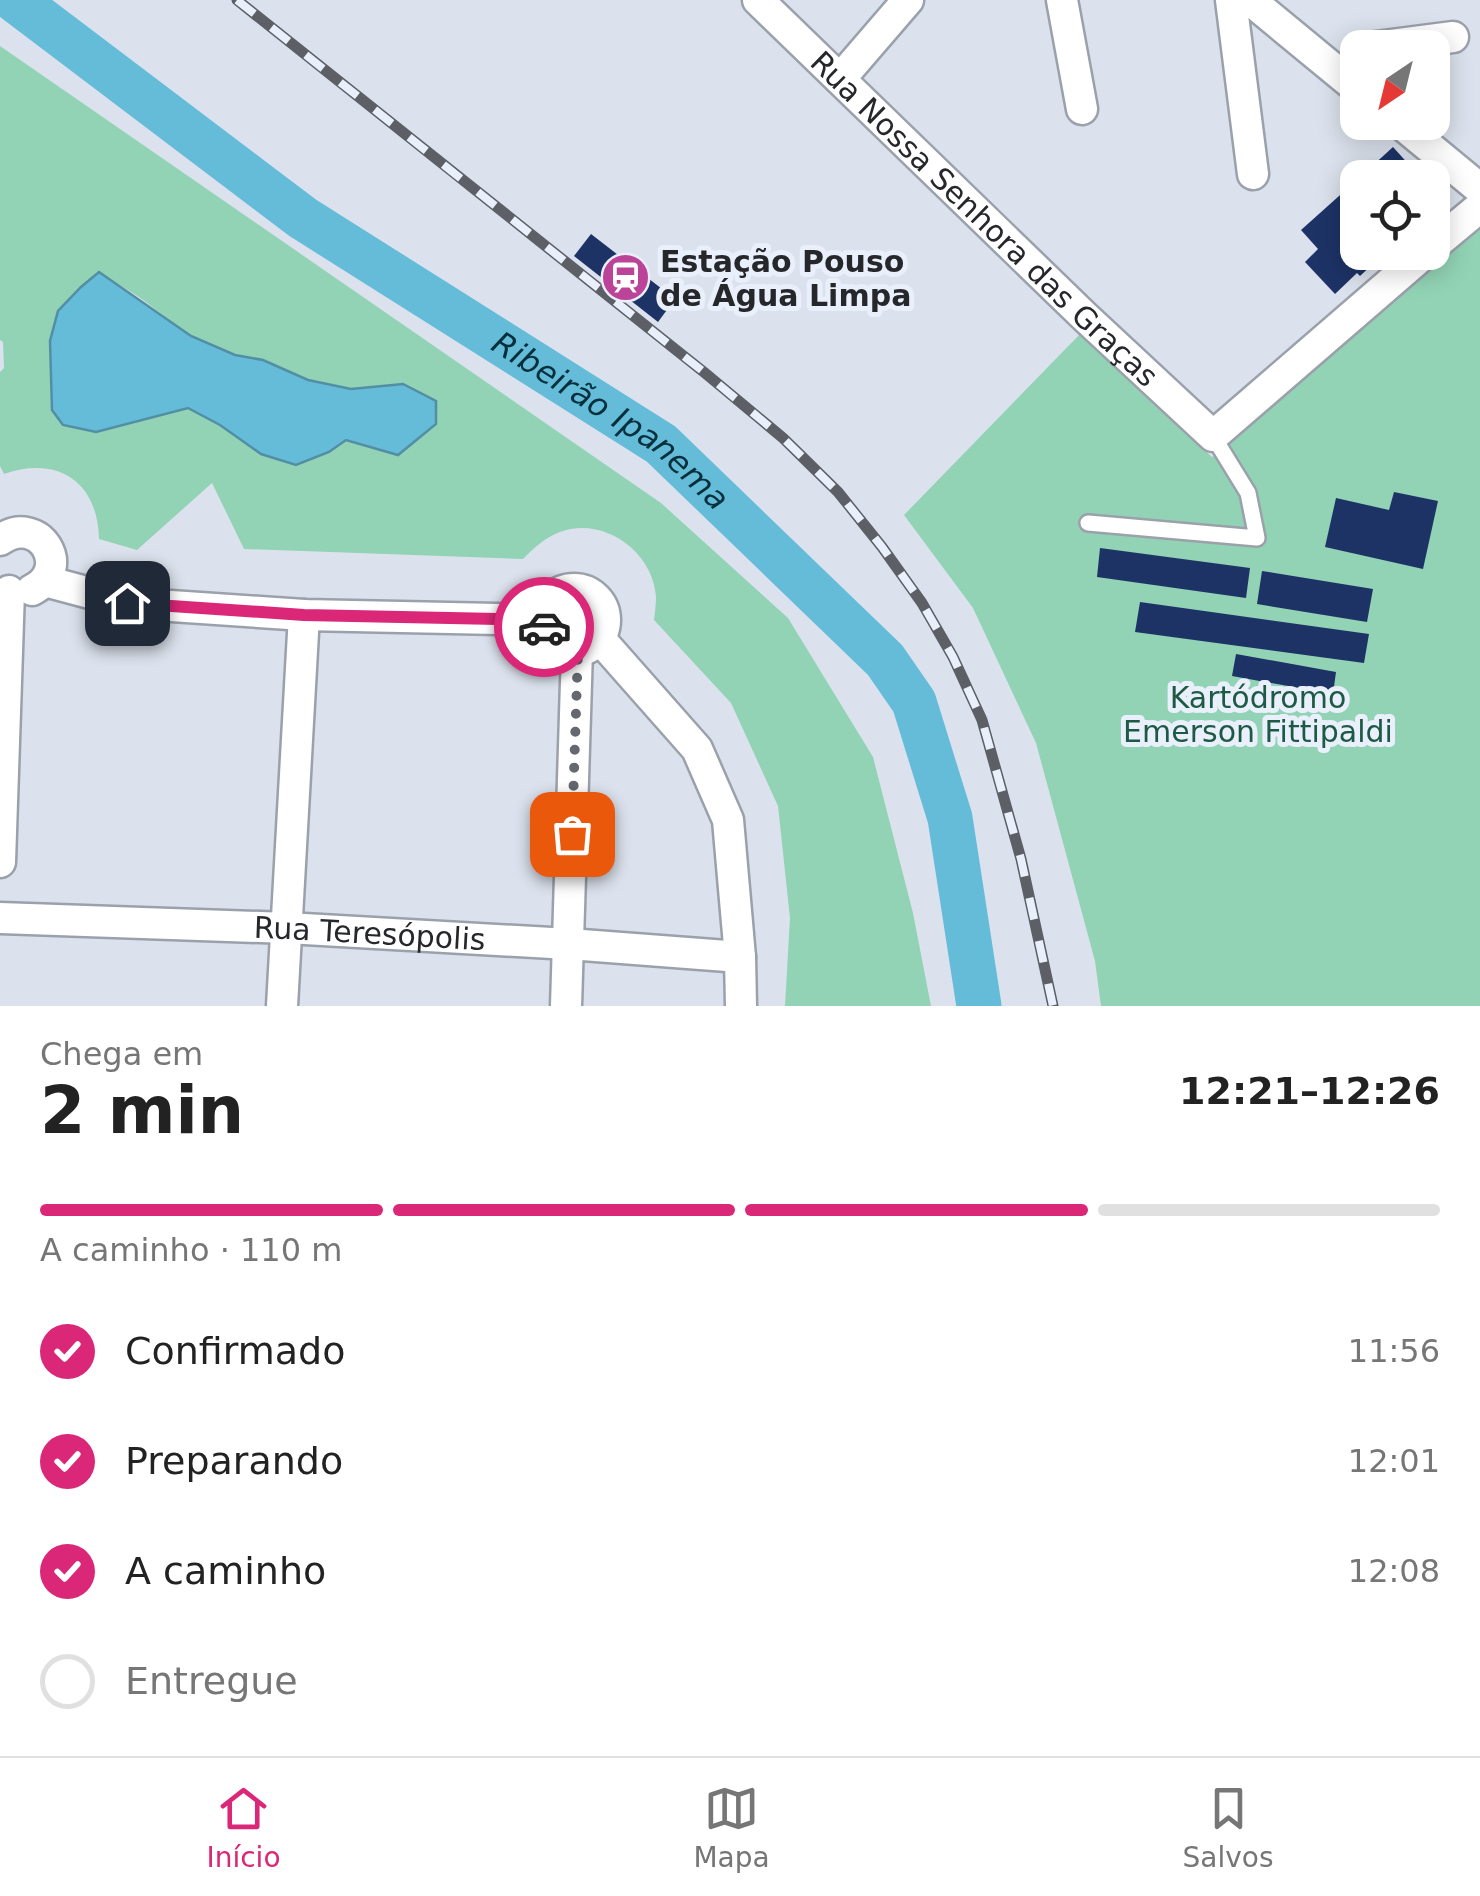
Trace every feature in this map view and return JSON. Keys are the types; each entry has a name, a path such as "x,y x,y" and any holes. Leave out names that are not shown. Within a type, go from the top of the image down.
{"street":[{"name":"Rua Nossa Senhora das Graças","path":"758,0 1213,436"},
{"path":"840,79 908,0"},
{"path":"1062,0 1082,109"},
{"path":"1231,0 1254,174"},
{"path":"1250,0 1340,74"},
{"path":"1315,54 1340,51"},
{"path":"1421,140 1480,188"},
{"path":"1450,232 1480,206"},
{"path":"1213,436 1405,270"},
{"path":"0,540 14,532 25,532 43,542 51,560 46,581 39,588 29,592 4,588 0,862"},
{"path":"46,581 127,603 304,615 542,620"},
{"path":"578,589 588,592 602,608 604,629 588,644 557,646 544,630 542,620 550,600 567,590 578,589"},
{"path":"282,1006 304,615"},
{"path":"566,1006 588,644"},
{"path":"588,644 696,749 728,820 741,1006"},
{"name":"Rua Teresópolis","path":"0,918 287,928 740,957"}],"lane":[{"path":"1088,523 1258,538 1248,493 1213,436"}],"green space":[{"path":"0,46 661,503 788,618 873,757 913,913 931,1006 785,1006 790,918 778,806 731,703 654,620 653,580 636,552 623,541 608,533 576,528 549,537 523,559 244,549 212,483 137,550 99,539 91,502 71,478 41,468 4,474 0,466 0,372 4,368 0,340","holes":["99,272 191,336 308,380 351,389 403,384 398,455 346,440 329,452 220,425 188,408 145,418 63,425 52,410 52,376"]},
{"name":"Kartódromo Emerson Fittipaldi","path":"1480,225 1480,1006 1101,1006 1095,961 1036,743 973,608 904,515 1082,332 1212,457 1428,270 1450,270 1450,251"}],"water":[{"path":"99,272 191,336 235,355 263,360 308,380 351,389 403,384 436,401 436,424 398,455 346,440 329,452 296,465 261,454 188,408 96,432 63,425 52,410 50,341 58,311"}],"building":[{"path":"1393,147 1405,160 1379,160"},
{"path":"1340,195 1340,270 1366,270 1360,276 1357,273 1335,294 1305,262 1318,249 1301,230"},
{"name":"Estação Pouso de Água Limpa","path":"591,234 675,299 658,322 574,256"},
{"path":"1394,492 1438,501 1423,569 1325,547 1336,498 1389,510"},
{"path":"1100,548 1250,568 1246,598 1097,577"},
{"path":"1262,571 1373,589 1367,622 1257,604"},
{"path":"1140,602 1369,634 1364,663 1135,632"},
{"path":"1236,654 1336,672 1333,694 1232,676"}],"waterway":[{"name":"Ribeirão Ipanema","path":"15,0 303,218 661,444 885,660 914,702 950,818 979,1006"}],"railway":[{"path":"237,0 705,373 783,438 838,492 922,603 982,720 1021,859 1053,1006"}],"way so far":[{"path":"544,627 557,646 578,650 572,834"}],"place":[{"name":"Estação Pouso de Água Limpa","path":"625,278"}],"route":[{"path":"127,603 304,615 542,620 544,627"}]}
